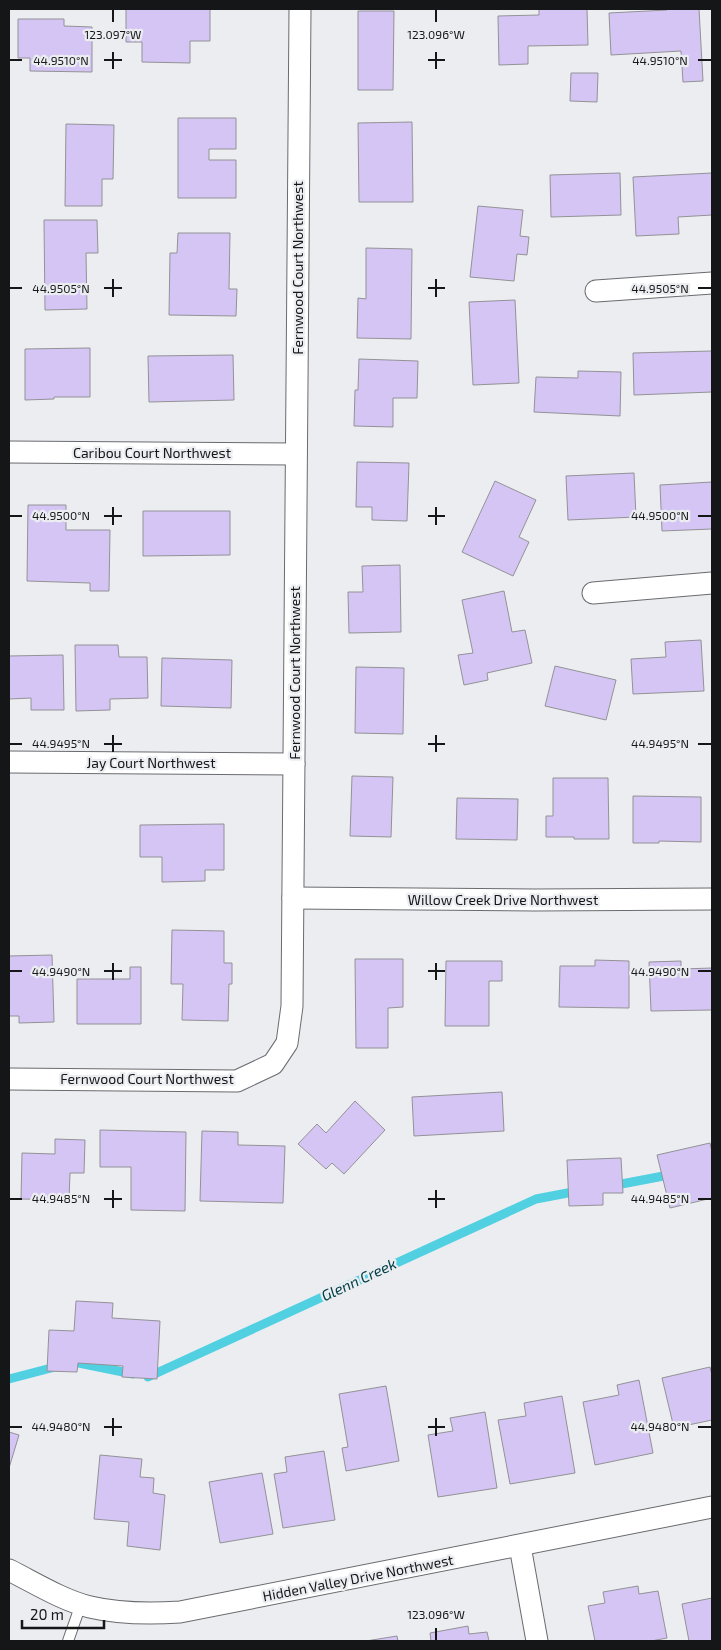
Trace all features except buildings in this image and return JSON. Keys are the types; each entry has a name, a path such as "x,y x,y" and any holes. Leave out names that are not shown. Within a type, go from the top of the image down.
{"street":[{"name":"Fernwood Court Northwest","path":"9,1079 237,1081 272,1064 287,1043 292,1006 300,9"},
{"path":"596,291 712,283"},
{"name":"Caribou Court Northwest","path":"9,452 296,454"},
{"path":"593,593 712,583"},
{"name":"Jay Court Northwest","path":"9,762 294,764"},
{"name":"Willow Creek Drive Northwest","path":"293,898 712,899"},
{"name":"Hidden Valley Drive Northwest","path":"9,1570 89,1607 145,1614 180,1612 712,1507"},
{"path":"520,1546 538,1641"}],"lane":[{"path":"68,1641 81,1604"}],"waterway":[{"name":"Glenn Creek","path":"611,1186 674,1174"},
{"name":"Glenn Creek","path":"148,1377 536,1199 578,1191"},
{"name":"Glenn Creek","path":"9,1379 74,1362 133,1374"}]}
